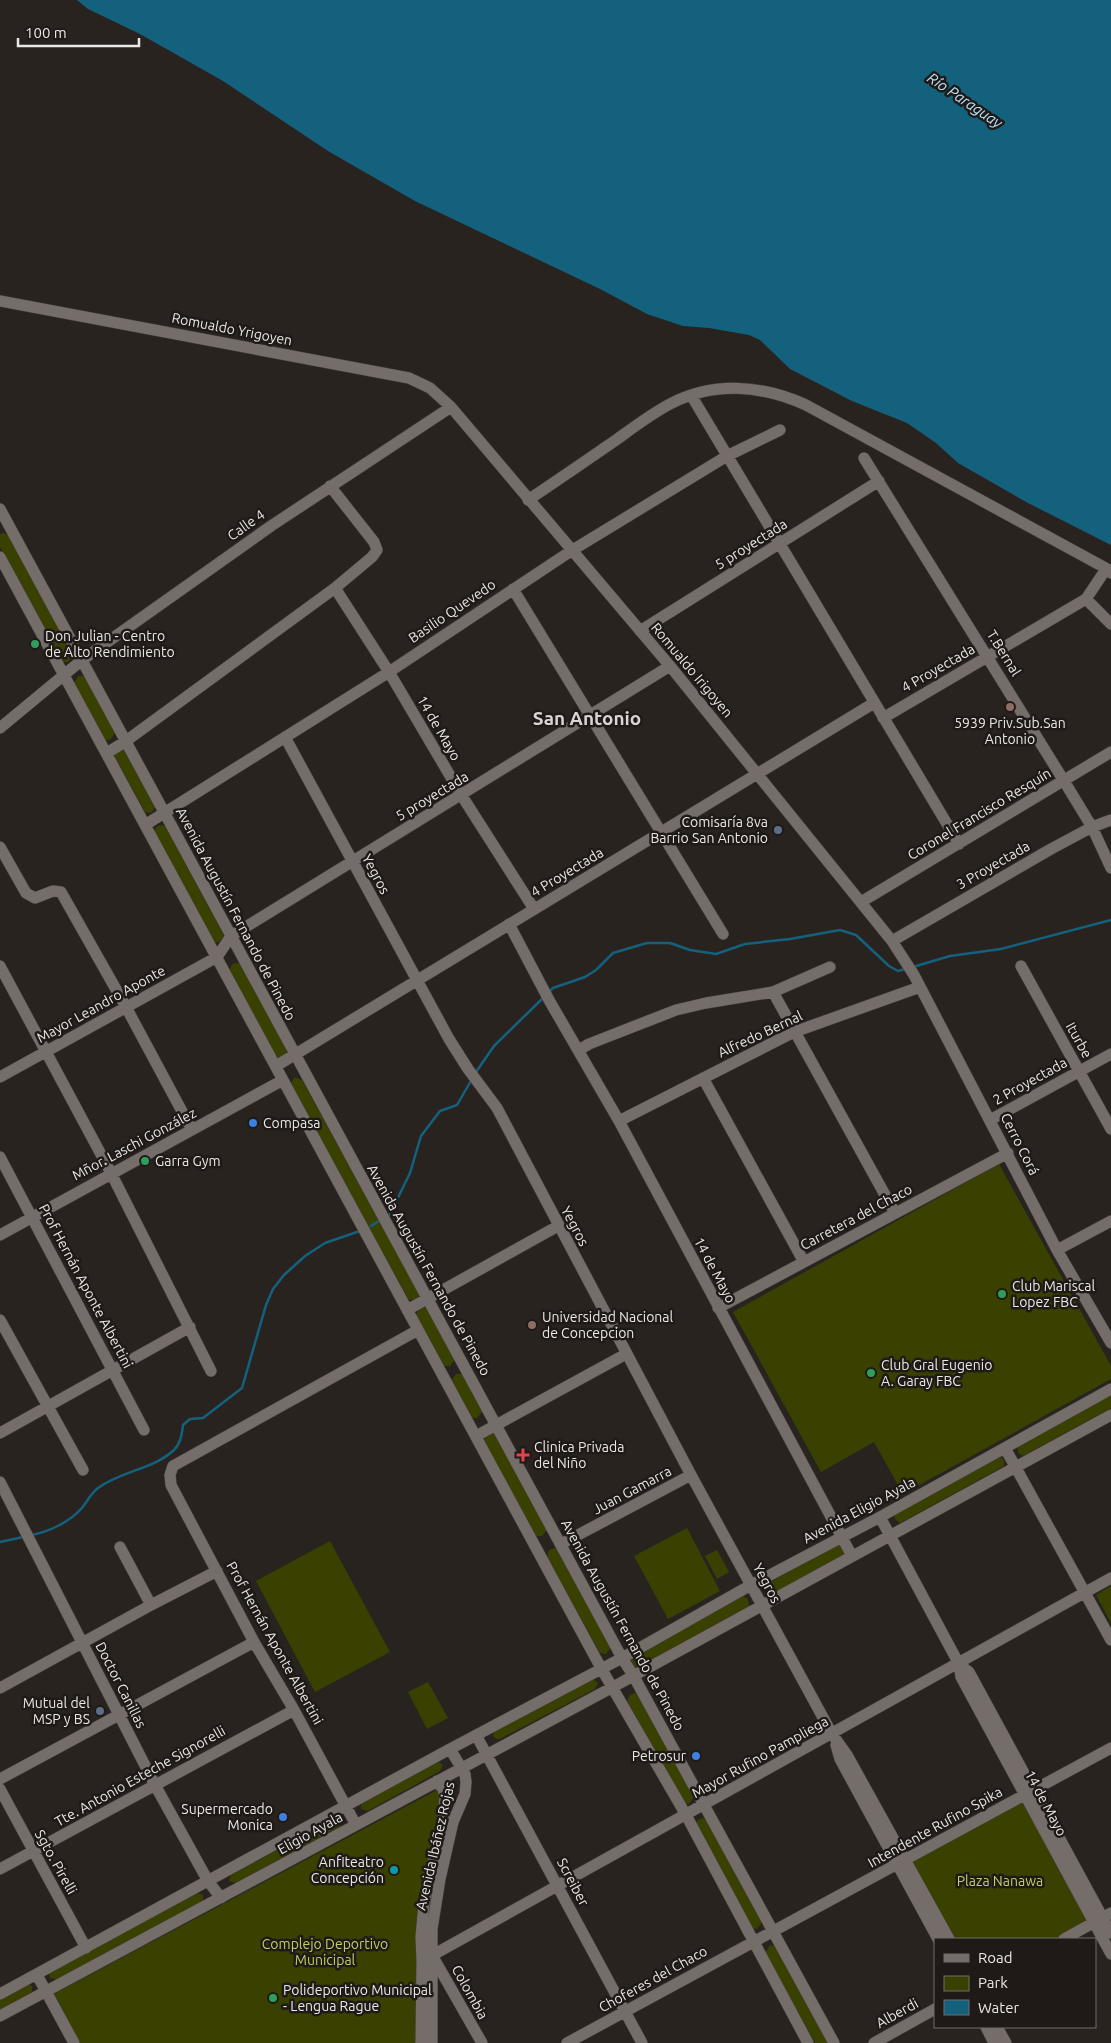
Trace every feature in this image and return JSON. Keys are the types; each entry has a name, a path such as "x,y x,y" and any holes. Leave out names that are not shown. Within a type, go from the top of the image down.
{"street":[{"name":"Romualdo Yrigoyen","path":"0,301 409,378 430,388 450,407"},
{"path":"528,500 671,403 691,395 728,388 767,390 806,404 1109,571 1086,599 1111,624"},
{"path":"691,395 959,844"},
{"name":"Calle 4","path":"0,728 82,660 263,531 450,407"},
{"name":"Romualdo Irigoyen","path":"450,407 670,666 862,902 892,940 903,959"},
{"name":"Basilio Quevedo","path":"145,825 389,672 571,551 727,456 780,430"},
{"name":"T.Bernal","path":"864,458 1092,827 1111,868"},
{"name":"5 proyectada","path":"640,631 879,481"},
{"path":"107,753 335,588 372,557 377,550 374,542 330,486"},
{"name":"Avenida Augustín Fernando de Pinedo","path":"0,509 4,526 82,660 622,1658 834,2043"},
{"path":"0,557 601,1668 686,1815 808,2043"},
{"name":"14 de Mayo","path":"335,588 389,672 462,796 534,909"},
{"path":"513,589 660,833 724,934"},
{"name":"4 Proyectada","path":"883,718 1086,599"},
{"name":"5 proyectada","path":"217,957 230,936 462,796 670,666"},
{"name":"4 Proyectada","path":"276,1066 874,703"},
{"name":"Yegros","path":"285,737 417,980 474,1076 497,1108 691,1475 832,1734 847,1754 938,1938"},
{"name":"Coronel Francisco Resquín","path":"862,902 1111,752"},
{"name":"3 Proyectada","path":"892,940 1092,827 1111,820"},
{"path":"0,847 26,893 35,898 53,891 61,892 192,1130"},
{"name":"14 de Mayo","path":"509,924 549,1000 619,1121 852,1556"},
{"name":"Mayor Leandro Aponte","path":"0,1077 217,957"},
{"name":"Cerro Corá","path":"903,959 914,975 1057,1250 1111,1343"},
{"path":"0,966 111,1173 211,1371"},
{"name":"Iturbe","path":"1021,966 1111,1129"},
{"path":"579,1050 589,1044 676,1010 772,992 830,967"},
{"name":"Alfredo Bernal","path":"619,1121 794,1032 920,987"},
{"path":"772,992 895,1213"},
{"name":"2 Proyectada","path":"990,1120 1111,1054"},
{"path":"703,1078 804,1262"},
{"name":"Mñor. Laschi González","path":"0,1235 283,1080"},
{"name":"Carretera del Chaco","path":"718,1308 1008,1153"},
{"name":"Prof Hernán Aponte Albertini","path":"0,1157 144,1430"},
{"path":"1057,1250 1111,1221"},
{"path":"408,1310 558,1226"},
{"path":"0,1320 82,1470"},
{"path":"0,1433 190,1328"},
{"name":"Prof Hernán Aponte Albertini","path":"356,1824 348,1806 254,1642 171,1485 170,1475 173,1466 418,1330"},
{"path":"476,1436 626,1354"},
{"name":"Avenida Eligio Ayala","path":"622,1658 751,1585 880,1517 1111,1389"},
{"path":"633,1675 1111,1415"},
{"path":"1005,1448 1111,1640"},
{"name":"Juan Gamarra","path":"561,1544 691,1475"},
{"name":"Doctor Canillas","path":"0,1482 155,1785 208,1882 221,1898"},
{"name":"14 de Mayo","path":"880,1517 959,1664 961,1677 1111,1933"},
{"path":"120,1547 151,1605"},
{"path":"0,1688 82,1642 218,1571"},
{"name":"Mayor Rufino Pampliega","path":"427,1958 1111,1578"},
{"path":"0,1779 254,1642"},
{"name":"Eligio Ayala","path":"0,1994 450,1749 622,1658"},
{"name":"Eligio Ayala","path":"0,2016 633,1675"},
{"name":"Tte. Antonio Esteche Signorelli","path":"0,1869 294,1710"},
{"name":"Screiber","path":"476,1735 642,2043"},
{"name":"Intendente Rufino Spika","path":"754,1941 1111,1748"},
{"name":"Avenida Ibáñez Rojas","path":"421,2043 427,1958 440,1879 453,1822 465,1794 465,1774 450,1749"},
{"name":"Avenida Ibáñez Rojas","path":"432,2043 427,1958 421,1937 424,1903 444,1814 445,1796 443,1789 437,1781"},
{"name":"Sgto. Pirelli","path":"0,1789 32,1852 86,1948"},
{"name":"Yegros","path":"901,1863 948,1938"},
{"path":"1066,1938 1102,1918"},
{"name":"14 de Mayo","path":"1102,1918 1111,1954"},
{"name":"Choferes del Chaco","path":"568,2043 754,1941"},
{"name":"Colombia","path":"427,1958 482,2043"},
{"path":"37,1975 74,2043"},
{"name":"Alberdi","path":"874,2043 934,2010"},
{"path":"986,2028 994,2043"},
{"path":"998,2028 1006,2043"}],"green space":[{"path":"4,533 9,536 73,655 68,662 61,662 0,547 0,534"},
{"path":"78,676 85,676 115,733 110,740 104,740 74,683"},
{"path":"125,749 156,806 151,813 145,812 114,755 117,750"},
{"path":"157,826 165,826 224,936 219,942 213,942 154,832"},
{"path":"232,964 241,964 287,1052 286,1055 279,1059 276,1058 230,970"},
{"path":"295,1077 302,1080 420,1294 417,1299 409,1300 290,1085"},
{"path":"999,1164 1111,1366 1111,1379 903,1494 874,1442 821,1472 733,1312"},
{"path":"424,1307 428,1309 455,1359 450,1366 443,1366 416,1315 419,1309"},
{"path":"456,1374 462,1374 482,1412 477,1418 471,1418 451,1381"},
{"path":"1111,1395 1111,1408 1023,1456 1018,1453 1018,1447"},
{"path":"492,1433 496,1435 547,1530 542,1536 536,1536 484,1441 485,1437"},
{"path":"999,1456 1004,1460 1004,1466 900,1523 895,1519 894,1514"},
{"path":"687,1528 720,1591 668,1619 634,1556"},
{"path":"330,1541 390,1652 315,1692 256,1581"},
{"path":"840,1544 845,1554 770,1595 766,1591 765,1585"},
{"path":"555,1548 558,1550 611,1647 606,1654 600,1653 547,1556 549,1550"},
{"path":"717,1550 729,1572 717,1579 705,1556"},
{"path":"1111,1586 1111,1623 1096,1595"},
{"path":"743,1596 748,1599 749,1606 636,1668 630,1659"},
{"path":"593,1679 598,1683 595,1689 500,1739 496,1739 493,1736 494,1732"},
{"path":"428,1682 448,1718 427,1729 408,1692"},
{"path":"638,1694 694,1797 689,1804 683,1803 627,1701 630,1695"},
{"path":"437,1761 443,1765 440,1771 368,1811 361,1809 361,1803"},
{"name":"Complejo Deportivo Municipal","path":"439,1790 440,1805 418,1909 416,1931 416,2043 78,2043 52,1995"},
{"name":"Plaza Nanawa","path":"1025,1801 1089,1922 1058,1938 953,1938 912,1862"},
{"path":"337,1818 341,1823 339,1827 236,1883 229,1881 231,1875"},
{"path":"706,1819 762,1922 757,1929 751,1928 695,1825 698,1820"},
{"path":"197,1893 203,1895 203,1901 57,1980 50,1978 49,1974 52,1970"},
{"path":"770,1945 776,1946 830,2043 815,2043 765,1953"},
{"path":"28,1984 32,1986 32,1992 0,2010 0,1999"}],"water":[{"name":"Río Paraguay","path":"77,0 1111,0 1111,545 1028,503 958,463 936,443 907,423 852,401 790,369 760,340 749,335 709,328 683,326 647,314 600,289 415,201 328,151 223,81 140,34 88,9"}],"waterway":[{"path":"913,967 950,956 1001,949 1111,920"},
{"path":"548,993 553,988 585,977 596,970 613,953 647,943 670,943 690,950 716,954 745,944 790,939 840,930 856,935 889,966 898,971 905,969"},
{"path":"476,1072 494,1046 544,997"},
{"path":"389,1216 410,1173 421,1136 440,1111 457,1105 472,1079"},
{"path":"371,1226 379,1221"},
{"path":"31,1535 52,1529 71,1518 81,1509 91,1495 107,1482 157,1462 166,1456 178,1444 183,1425 190,1419 203,1418 242,1388 266,1305 273,1289 284,1275 305,1256 325,1243 360,1231"},
{"path":"0,1542 23,1537"}],"place":[{"name":"Don Julian - Centro de Alto Rendimiento","path":"35,644"},
{"name":"5939 Priv.Sub.San Antonio","path":"1010,707"},
{"name":"Comisaría 8va Barrio San Antonio","path":"778,830"},
{"name":"Compasa","path":"253,1123"},
{"name":"Garra Gym","path":"145,1161"},
{"name":"Club Mariscal Lopez FBC","path":"1002,1294"},
{"name":"Universidad Nacional de Concepcion","path":"532,1325"},
{"name":"Club Gral Eugenio A. Garay FBC","path":"871,1373"},
{"name":"Clinica Privada del Niño","path":"523,1455"},
{"name":"Mutual del MSP y BS","path":"100,1711"},
{"name":"Petrosur","path":"696,1756"},
{"name":"Supermercado Monica","path":"283,1817"},
{"name":"Anfiteatro Concepción","path":"394,1870"},
{"name":"Polideportivo Municipal - Lengua Rague","path":"273,1998"}],"district":[{"name":"San Antonio","path":"587,718"}]}
